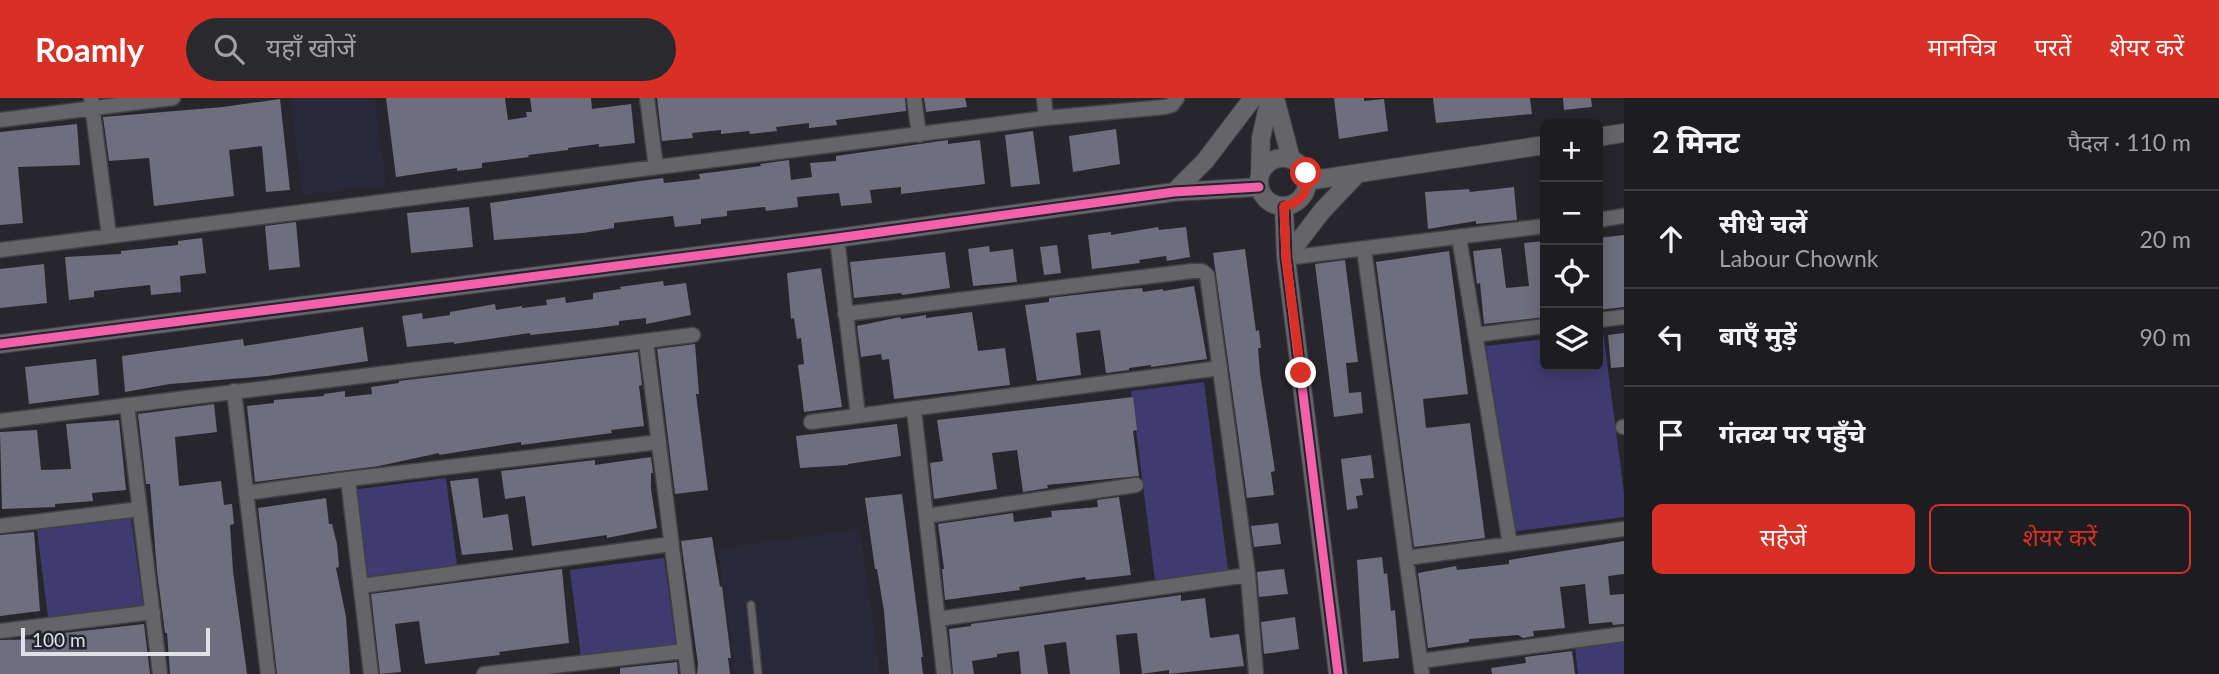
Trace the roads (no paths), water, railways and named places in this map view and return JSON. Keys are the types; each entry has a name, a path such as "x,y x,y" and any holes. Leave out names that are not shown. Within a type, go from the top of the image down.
{"street":[{"path":"0,120 92,103 173,98"},
{"path":"647,98 656,167"},
{"path":"914,98 919,135"},
{"path":"1044,98 1046,118"},
{"path":"0,250 1046,118 1165,107 1172,105 1177,98"},
{"path":"1174,192 1205,161 1253,98"},
{"path":"1260,180 1270,160 1277,158 1291,159 1303,167 1307,181 1303,195 1291,205 1284,206 1268,201 1260,180 1261,138 1272,98"},
{"path":"1272,98 1291,159"},
{"path":"92,103 109,235"},
{"path":"1603,136 1624,133"},
{"path":"1307,181 1540,146"},
{"path":"1286,258 1322,211 1358,173"},
{"path":"0,344 837,238 1260,180"},
{"path":"1284,206 1286,258 1338,674"},
{"path":"1603,219 1624,216"},
{"path":"1286,258 1540,227"},
{"path":"1459,237 1510,544"},
{"path":"837,238 858,416"},
{"path":"1364,249 1421,668 1624,634"},
{"path":"845,314 1202,271 1207,275 1248,575 1256,674"},
{"path":"1603,319 1624,317"},
{"path":"1475,335 1540,327"},
{"path":"0,421 694,335"},
{"path":"646,341 688,674"},
{"path":"811,422 1220,368"},
{"path":"234,391 268,674"},
{"path":"127,405 160,674"},
{"path":"914,410 944,674"},
{"path":"246,493 659,442"},
{"path":"348,479 371,674"},
{"path":"926,516 1136,485"},
{"path":"0,526 140,509"},
{"path":"1406,558 1624,529"},
{"path":"360,586 671,544"},
{"path":"938,619 1248,575"},
{"path":"0,631 153,612"},
{"path":"484,674 685,651"}],"lane":[{"path":"751,605 758,674"}]}
